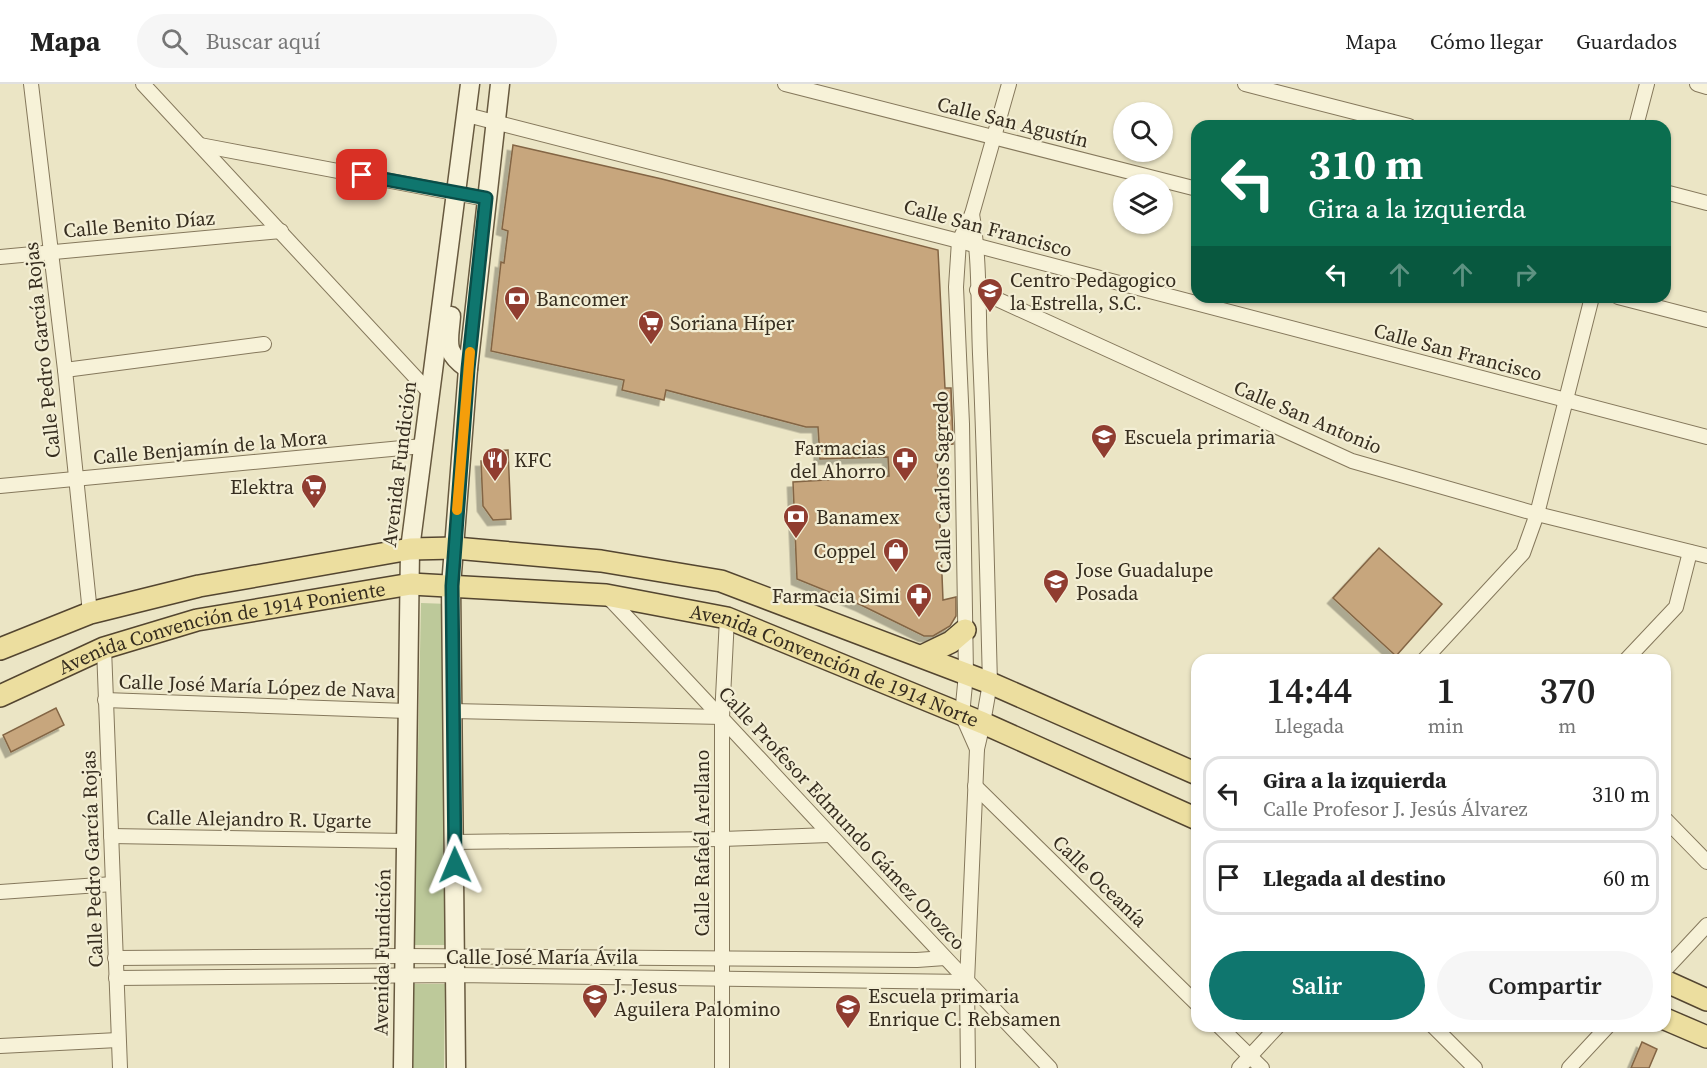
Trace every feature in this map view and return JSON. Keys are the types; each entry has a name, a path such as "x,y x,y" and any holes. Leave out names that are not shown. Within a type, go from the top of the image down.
{"main road":[{"name":"Avenida Convención de 1914 Poniente","path":"0,649 90,613 199,586 410,549 455,548"},
{"name":"Avenida Convención de 1914 Norte","path":"455,548 601,561 721,581 990,683 1191,771"},
{"name":"Avenida Convención de 1914 Poniente","path":"0,696 104,648 197,620 411,584 452,586"},
{"name":"Avenida Convención de 1914 Norte","path":"452,586 606,595 727,618 984,723 1191,816"},
{"path":"922,656 951,642 965,630"},
{"path":"1671,984 1707,1000"},
{"path":"1671,1022 1707,1037"}],"street":[{"name":"Calle Pedro García Rojas","path":"31,84 65,370 90,613"},
{"path":"143,84 430,393"},
{"name":"Avenida Fundición","path":"403,1068 410,549 470,84"},
{"path":"456,1068 452,586 468,369 500,84"},
{"name":"Calle San Agustín","path":"785,84 1191,187"},
{"name":"Calle Carlos Sagredo","path":"977,749 962,715 966,674 962,424 956,287 959,241 972,214 1009,84"},
{"path":"1245,84 1386,120"},
{"path":"1638,120 1647,84"},
{"path":"1697,84 1707,87"},
{"name":"Calle San Francisco","path":"467,115 1191,302"},
{"path":"200,145 486,198"},
{"path":"1671,194 1707,203"},
{"name":"Calle Carlos Sagredo","path":"968,1068 968,982 977,749 984,723 990,683 978,246 972,214"},
{"name":"Calle Benito Díaz","path":"0,257 281,231"},
{"path":"444,282 452,315 449,348 453,358 468,369"},
{"name":"Calle San Antonio","path":"978,290 1353,461 1537,514 1707,556"},
{"name":"Calle San Francisco","path":"1196,303 1707,437"},
{"path":"1430,654 1523,553 1537,514 1591,303"},
{"path":"1641,303 1707,320"},
{"path":"65,370 264,344"},
{"path":"962,424 984,424"},
{"name":"Calle Benjamín de la Mora","path":"0,486 423,446"},
{"path":"1632,654 1676,607 1690,552"},
{"name":"Calle Profesor Edmundo Gámez Orozco","path":"606,595 1050,1068"},
{"name":"Calle Rafaél Arellano","path":"722,1068 722,717 727,618"},
{"name":"Calle Pedro García Rojas","path":"104,648 120,1068"},
{"name":"Calle José María López de Nava","path":"105,700 407,711"},
{"path":"452,711 722,717"},
{"name":"Calle Oceanía","path":"975,786 1191,998"},
{"path":"1671,825 1707,862"},
{"path":"454,842 722,840 829,835"},
{"name":"Calle Alejandro R. Ugarte","path":"111,836 406,841"},
{"path":"0,892 112,884"},
{"path":"1671,964 1707,925"},
{"name":"Calle José María Ávila","path":"115,958 456,956 917,960 945,958"},
{"name":"Calle José María Ávila","path":"116,978 456,975 968,982"},
{"path":"1225,1032 1262,1068"},
{"path":"1239,1068 1272,1032"},
{"path":"1439,1032 1475,1068"},
{"path":"1569,1068 1602,1032"},
{"path":"0,1047 118,1040"}],"green space":[{"path":"421,603 449,604 448,945 414,945"},
{"path":"413,984 445,984 444,1068 413,1068"}],"building":[{"path":"513,145 662,179 938,250 945,388 951,388 953,439 953,444 945,445 946,450 937,451 943,600 956,597 956,616 950,626 933,636 924,636 861,605 797,579 793,482 889,476 888,457 820,459 818,427 806,427 666,390 664,400 622,390 624,380 491,351 501,262 504,263 508,231 502,229"},
{"name":"KFC","path":"508,450 511,519 493,520 483,506 481,461 492,461 492,451"},
{"path":"1379,548 1442,604 1398,654 1394,654 1333,598"},
{"path":"56,708 64,725 11,752 3,735"},
{"path":"1642,1042 1657,1049 1649,1068 1631,1068"}],"slow traffic":[{"path":"457,510 470,352"}],"place":[{"name":"Centro Pedagogico la Estrella, S.C.","path":"990,314"},
{"name":"Bancomer","path":"517,322"},
{"name":"Soriana Híper","path":"651,346"},
{"name":"Escuela primaria","path":"1104,460"},
{"name":"KFC","path":"495,483"},
{"name":"Farmacias del Ahorro","path":"905,483"},
{"name":"Elektra","path":"314,510"},
{"name":"Banamex","path":"796,540"},
{"name":"Coppel","path":"896,574"},
{"name":"Jose Guadalupe Posada","path":"1056,605"},
{"name":"Farmacia Simi","path":"919,619"},
{"name":"J. Jesus Aguilera Palomino","path":"595,1020"},
{"name":"Escuela primaria Enrique C. Rebsamen","path":"848,1030"}],"route":[{"path":"362,175 486,198 459,470 452,586 455,865"}]}
